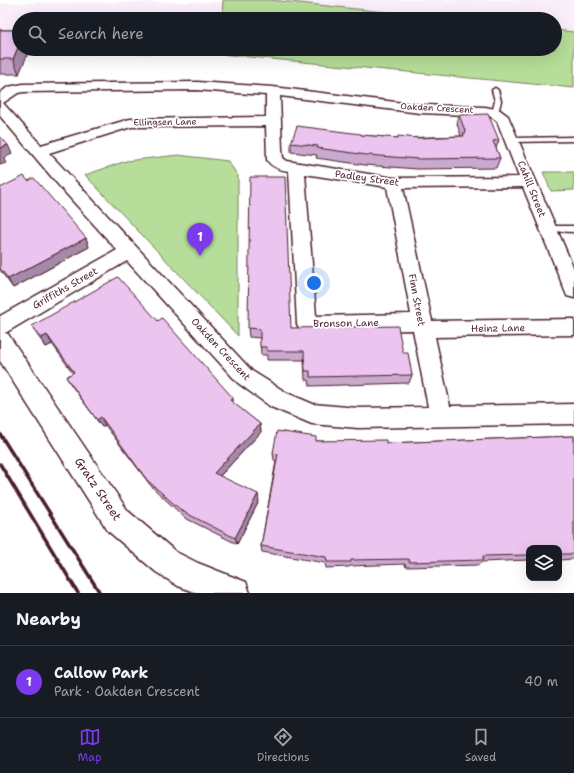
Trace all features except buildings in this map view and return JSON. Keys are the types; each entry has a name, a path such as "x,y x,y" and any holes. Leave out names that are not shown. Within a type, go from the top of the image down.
{"street":[{"name":"Oakden Crescent","path":"495,113 485,111 420,109 273,91 197,86 35,87 13,90 1,98 38,151 67,184 245,377 279,400 312,414 358,418 574,414"},
{"name":"Padley Street","path":"273,91 275,160 283,165 394,184 529,182"},
{"name":"Cahill Street","path":"495,113 503,119 574,291"},
{"name":"Ellingsen Lane","path":"38,151 130,122 273,120"},
{"name":"Bronson Lane","path":"297,168 307,324 422,326"},
{"name":"Finn Street","path":"394,184 441,416"},
{"name":"Griffiths Street","path":"0,326 130,251"},
{"name":"Heinz Lane","path":"422,326 574,327"},
{"name":"Gratz Street","path":"0,341 118,521 166,562 190,575 235,593"}],"lane":[{"path":"495,90 498,101 495,113"},
{"path":"512,140 574,139"},
{"path":"548,229 574,229"}],"shaded area":[{"path":"271,0 574,0 574,32 562,31 562,12 385,12"},
{"path":"223,2 222,12 12,12 12,56 0,56 0,3"}],"green space":[{"path":"223,0 271,0 385,12 222,12"},
{"path":"562,31 574,32 574,88 240,56 562,56"},
{"path":"178,155 228,161 238,176 238,336 85,175 126,161"},
{"path":"543,172 574,172 574,190 551,191"}],"railway":[{"path":"0,434 100,593"},
{"path":"0,464 78,593"}],"place":[{"name":"Callow Park","path":"200,256"}]}
